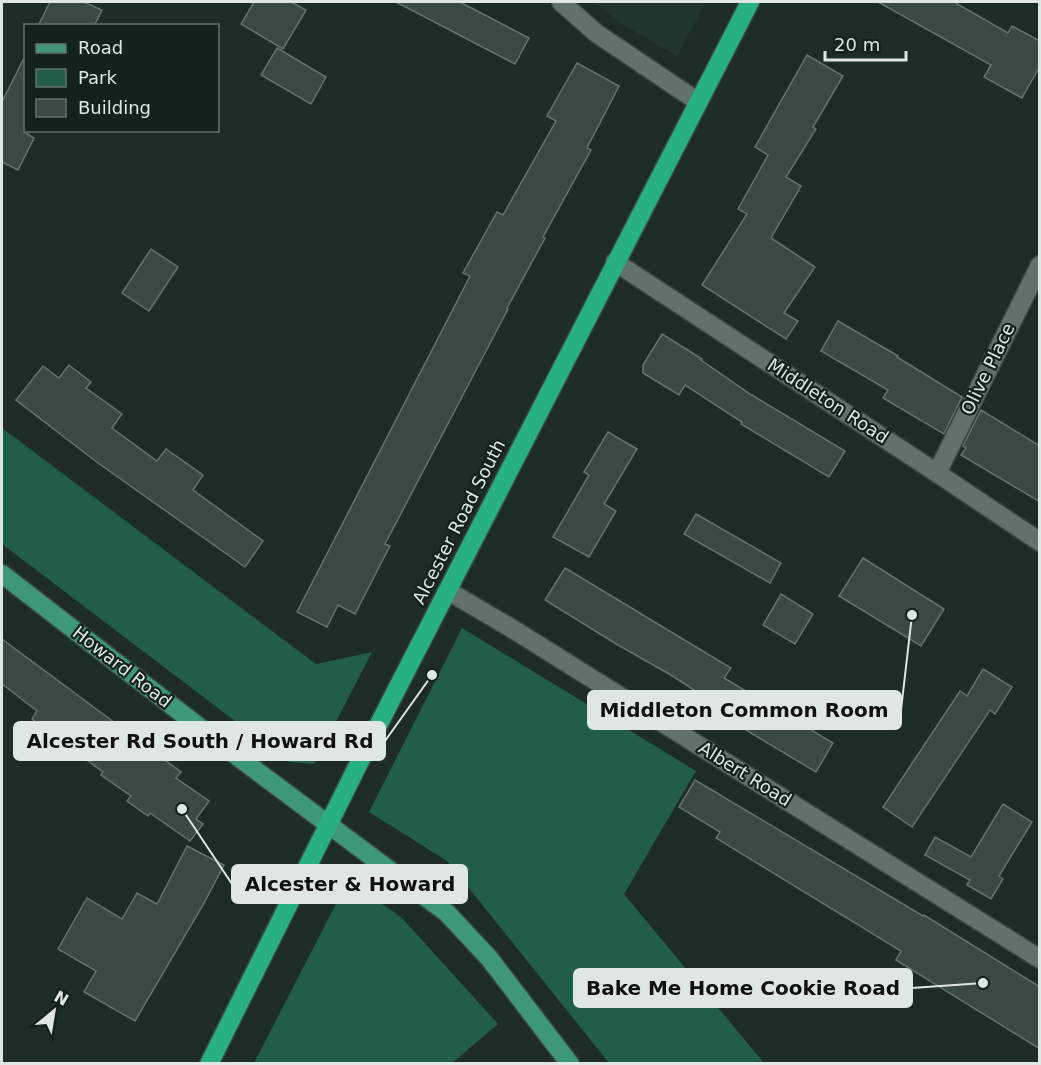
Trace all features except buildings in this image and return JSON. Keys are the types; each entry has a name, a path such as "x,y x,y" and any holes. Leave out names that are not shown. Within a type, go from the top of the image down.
{"highway":[{"name":"Alcester Road South","path":"209,1064 615,261 750,2"}],"main road":[{"name":"Howard Road","path":"2,574 328,825 447,913 489,958 570,1064"}],"street":[{"path":"561,2 596,33 697,101"},
{"name":"Middleton Road","path":"615,261 938,472 1040,542"},
{"name":"Olive Place","path":"938,472 1040,265"},
{"name":"Albert Road","path":"448,591 531,640 1040,959"}],"shaded area":[{"path":"594,2 706,2 677,56 622,24"}],"green space":[{"path":"2,428 316,664 372,652 314,764 289,762 2,544"},
{"path":"462,628 696,771 624,894 764,1063 609,1063 447,861 369,812"},
{"path":"360,888 402,918 498,1024 452,1063 254,1063 340,896"}],"place":[{"name":"Middleton Common Room","path":"912,615"},
{"name":"Alcester Rd South / Howard Rd","path":"432,675"},
{"name":"Alcester & Howard","path":"182,809"},
{"name":"Bake Me Home Cookie Road","path":"983,983"}]}
